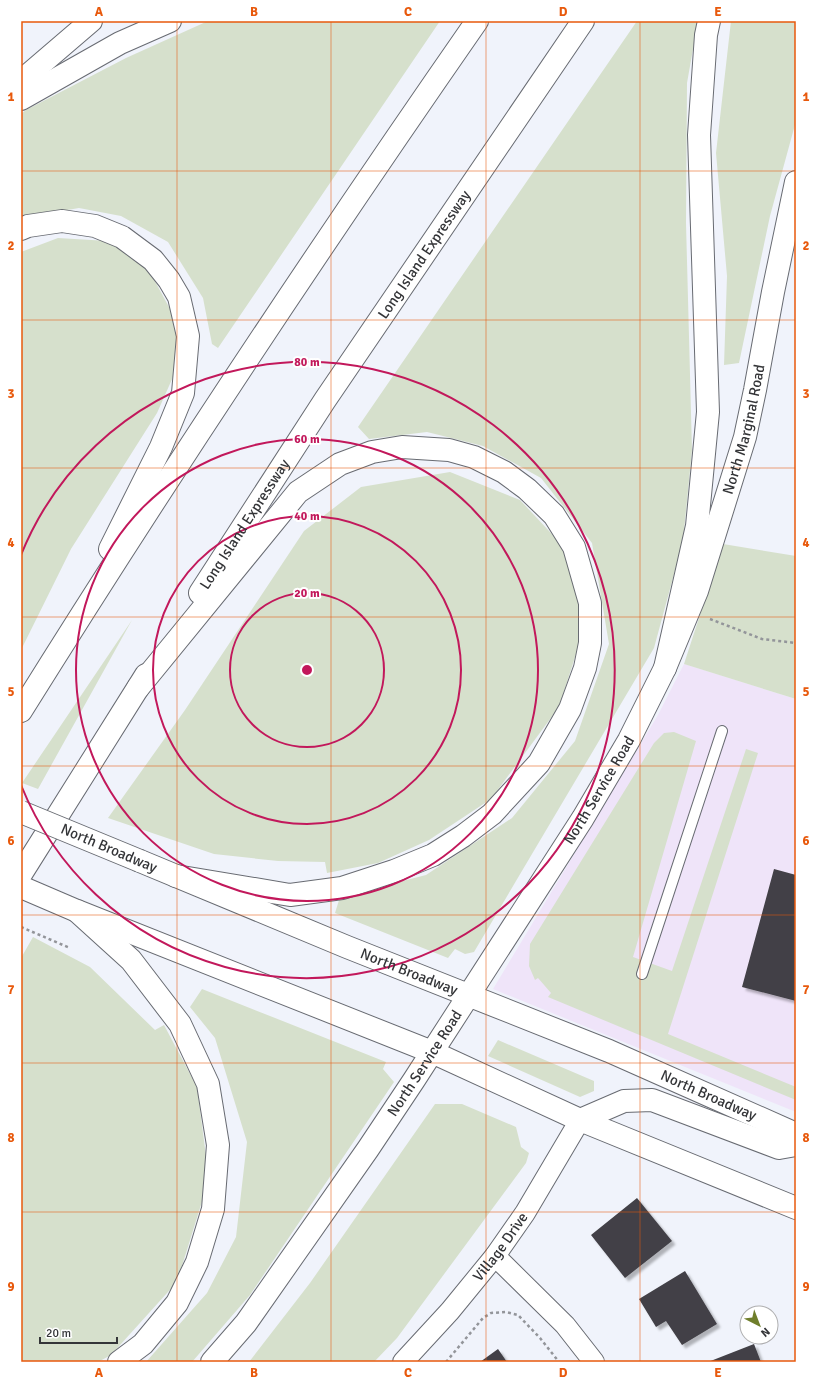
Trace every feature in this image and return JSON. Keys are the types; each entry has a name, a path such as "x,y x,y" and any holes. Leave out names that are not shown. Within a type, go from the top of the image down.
{"main road":[{"path":"21,81 91,21"},
{"path":"21,99 120,43 170,21"},
{"path":"21,711 63,643 257,346 477,21"},
{"name":"Long Island Expressway","path":"21,874 138,688 325,400 583,21"},
{"path":"665,668 697,526 708,412 699,135 706,35 709,21"},
{"name":"North Marginal Road","path":"665,668 697,591 745,437 796,182"},
{"path":"21,229 28,226 62,221 95,226 122,237 153,260 169,280 179,296 188,336 183,393 161,447 63,643"},
{"path":"138,688 298,492 340,464 372,452 402,447 449,450 474,457 504,472 527,489 554,515 574,547 590,603 590,643 585,668 570,709 539,763 492,814 463,836 433,855 394,871 342,888 290,895 176,876"},
{"name":"North Service Road","path":"212,1362 246,1323 368,1149 432,1052 583,818 629,740 665,668"},
{"name":"North Broadway","path":"21,812 468,996 609,1052 796,1134"},
{"path":"21,887 77,911 432,1052 580,1120 796,1208"},
{"path":"77,911 131,960 180,1024 208,1084 218,1145 213,1209 197,1262 177,1303 143,1344 119,1362"},
{"path":"580,1120 624,1101 652,1100 779,1148 796,1145"}],"street":[{"name":"Village Drive","path":"403,1362 450,1311 495,1256 525,1214 580,1120"},
{"path":"495,1256 565,1325 594,1362"}],"lane":[{"path":"642,974 722,731"}],"path":[{"path":"689,611 762,639 796,643"},
{"path":"21,927 70,948"},
{"path":"446,1362 483,1318 491,1313 506,1312 518,1315 540,1338 559,1362"}],"shaded area":[{"path":"684,664 796,699 796,1112 493,989 658,715"}],"green space":[{"path":"208,21 440,21 218,348 212,344 203,298 168,242 121,216 79,208 21,218 21,114 126,58"},
{"path":"637,21 698,21 687,83 686,223 692,450 683,541 654,648 474,952 465,954 455,949 448,958 335,913 340,897 426,875 512,818 575,741 609,644 592,543 541,478 483,446 427,432 369,439 358,427"},
{"path":"731,21 796,21 796,121 770,216 739,363 724,365 727,276 716,153"},
{"path":"58,238 108,241 150,272 176,320 177,368 157,413 71,549 21,650 21,252"},
{"path":"450,472 520,500 565,548 585,626 559,707 491,799 429,840 378,863 327,873 325,862 278,861 214,854 108,818 185,710 304,531 361,487"},
{"path":"723,544 796,556 796,699 684,664"},
{"path":"132,620 38,789 22,783"},
{"path":"674,732 696,741 633,957 672,971 746,749 758,753 668,1034 796,1087 796,1100 548,997 551,993 538,978 535,980 529,966 530,944 654,743 664,733"},
{"path":"33,937 90,967 155,1030 164,1025 197,1087 209,1179 177,1282 111,1355 98,1362 21,1362 21,958"},
{"path":"202,989 386,1062 383,1069 394,1082 250,1295 192,1362 146,1362 207,1293 236,1237 247,1142 215,1038 190,1007"},
{"path":"498,1040 594,1081 594,1091 580,1097 488,1056"},
{"path":"435,1104 462,1104 516,1127 521,1147 529,1153 526,1163 397,1338 374,1362 249,1362 310,1283"}],"building":[{"path":"774,869 796,875 796,1001 742,987"},
{"path":"637,1198 672,1241 625,1278 591,1235"},
{"path":"685,1271 717,1324 682,1345 666,1321 656,1327 639,1299"},
{"path":"754,1345 761,1362 708,1362"},
{"path":"498,1349 507,1362 480,1362"}]}
